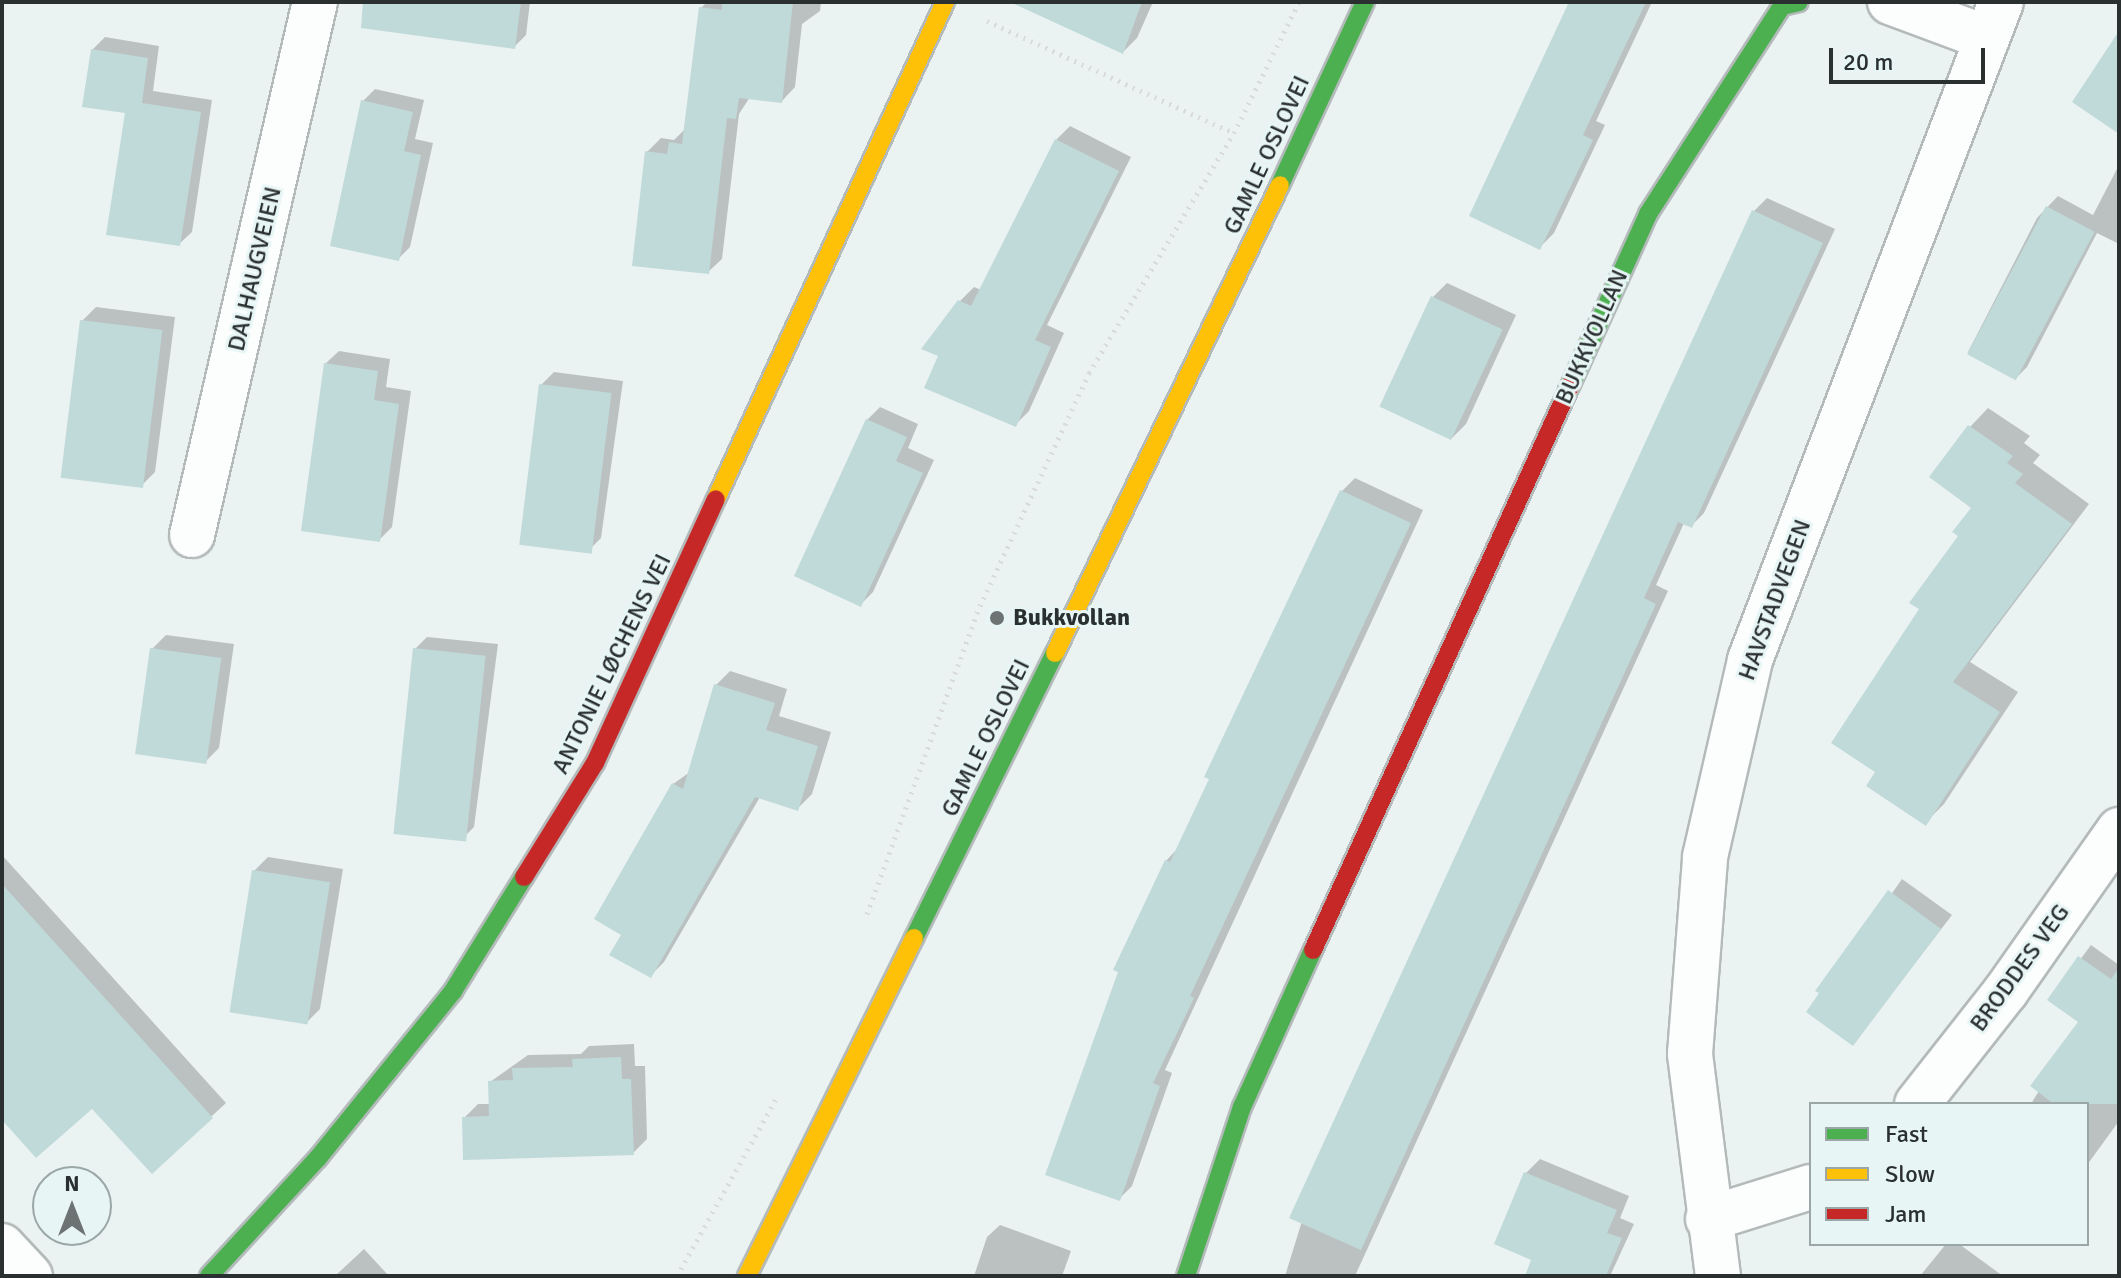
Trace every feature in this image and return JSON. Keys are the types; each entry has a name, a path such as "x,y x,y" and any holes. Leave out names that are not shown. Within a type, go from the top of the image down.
{"street":[{"name":"DALHAUGVEIEN","path":"192,535 315,2"},
{"name":"ANTONIE LØCHENS VEI","path":"209,1276 318,1158 453,991 595,763 945,2"},
{"name":"GAMLE OSLOVEI","path":"747,1276 1159,443 1365,2"},
{"name":"BUKKVOLLAN","path":"1186,1276 1242,1107 1648,214 1782,6 1799,2"},
{"path":"1890,2 1994,20"},
{"name":"HAVSTADVEGEN","path":"1718,1276 1708,1219 1690,1054 1705,857 1750,660 1994,20"},
{"name":"BRODDES VEG","path":"1919,1102 2006,991 2119,830"},
{"path":"1708,1219 1809,1188"},
{"path":"2,1246 30,1276"}],"path":[{"path":"865,918 980,606 1089,373 1234,133 1299,2"},
{"path":"974,15 1234,133"},
{"path":"677,1276 783,1085"}],"building":[{"path":"363,2 521,2 515,49 361,28"},
{"path":"722,2 793,2 782,103 739,98 736,119 727,118 709,274 632,266 645,151 667,154 669,142 682,144 699,7 722,10"},
{"path":"1010,2 1142,2 1123,54"},
{"path":"1569,2 1646,2 1583,135 1593,140 1540,250 1469,216"},
{"path":"2119,31 2119,134 2072,102"},
{"path":"91,49 148,58 142,103 201,112 180,246 106,235 125,113 82,107"},
{"path":"361,100 413,112 404,151 421,155 399,261 330,246"},
{"path":"1055,139 1119,171 1035,340 1051,347 1016,427 924,388 938,356 921,349 958,300 971,306"},
{"path":"2046,206 2095,232 2016,380 1967,354"},
{"path":"1752,210 1823,243 1692,528 1678,522 1644,598 1656,604 1361,1250 1289,1218"},
{"path":"1431,296 1503,329 1451,440 1379,407"},
{"path":"80,320 162,330 143,488 61,478"},
{"path":"324,363 378,371 374,400 399,404 380,542 301,531"},
{"path":"539,384 611,393 592,554 519,545"},
{"path":"866,419 907,437 896,461 923,473 861,607 794,576"},
{"path":"1968,425 2013,456 2007,463 2023,474 2015,483 2072,524 1953,682 2000,712 1926,826 1866,786 1875,772 1831,743 1919,609 1909,603 1958,536 1952,532 1971,508 1929,477"},
{"path":"1340,490 1411,523 1190,996 1194,998 1153,1083 1160,1086 1120,1201 1045,1175 1118,972 1113,970 1165,860 1170,862 1209,779 1204,777"},
{"path":"150,648 221,658 206,764 135,754"},
{"path":"413,648 486,656 466,842 393,834"},
{"path":"714,684 775,703 766,730 818,746 798,811 755,797 651,978 609,955 621,935 594,919 672,783 683,789"},
{"path":"252,870 330,882 308,1025 229,1012"},
{"path":"2,884 213,1118 152,1174 92,1109 36,1158 2,1120"},
{"path":"1888,890 1941,929 1853,1046 1806,1012 1819,993 1815,991"},
{"path":"2078,956 2111,979 2119,968 2119,1104 2051,1102 2030,1086 2078,1022 2047,1000"},
{"path":"621,1057 622,1079 631,1079 634,1155 463,1160 462,1117 489,1116 488,1081 513,1080 512,1068 573,1067 572,1059"},
{"path":"1524,1172 1617,1210 1607,1233 1622,1238 1606,1276 1525,1276 1531,1260 1494,1244"}],"traffic: fast":[{"path":"1280,185 1365,2"},
{"path":"1571,384 1648,214 1782,6 1799,2"},
{"path":"914,938 1055,653"},
{"path":"209,1276 318,1158 453,991 524,877"},
{"path":"1186,1276 1242,1107 1313,950"}],"traffic: slow":[{"path":"716,499 945,2"},
{"path":"1055,653 1280,185"},
{"path":"747,1276 914,938"}],"traffic: jam":[{"path":"1313,950 1571,384"},
{"path":"524,877 595,763 716,499"}],"place":[{"name":"Bukkvollan","path":"997,618"}]}
